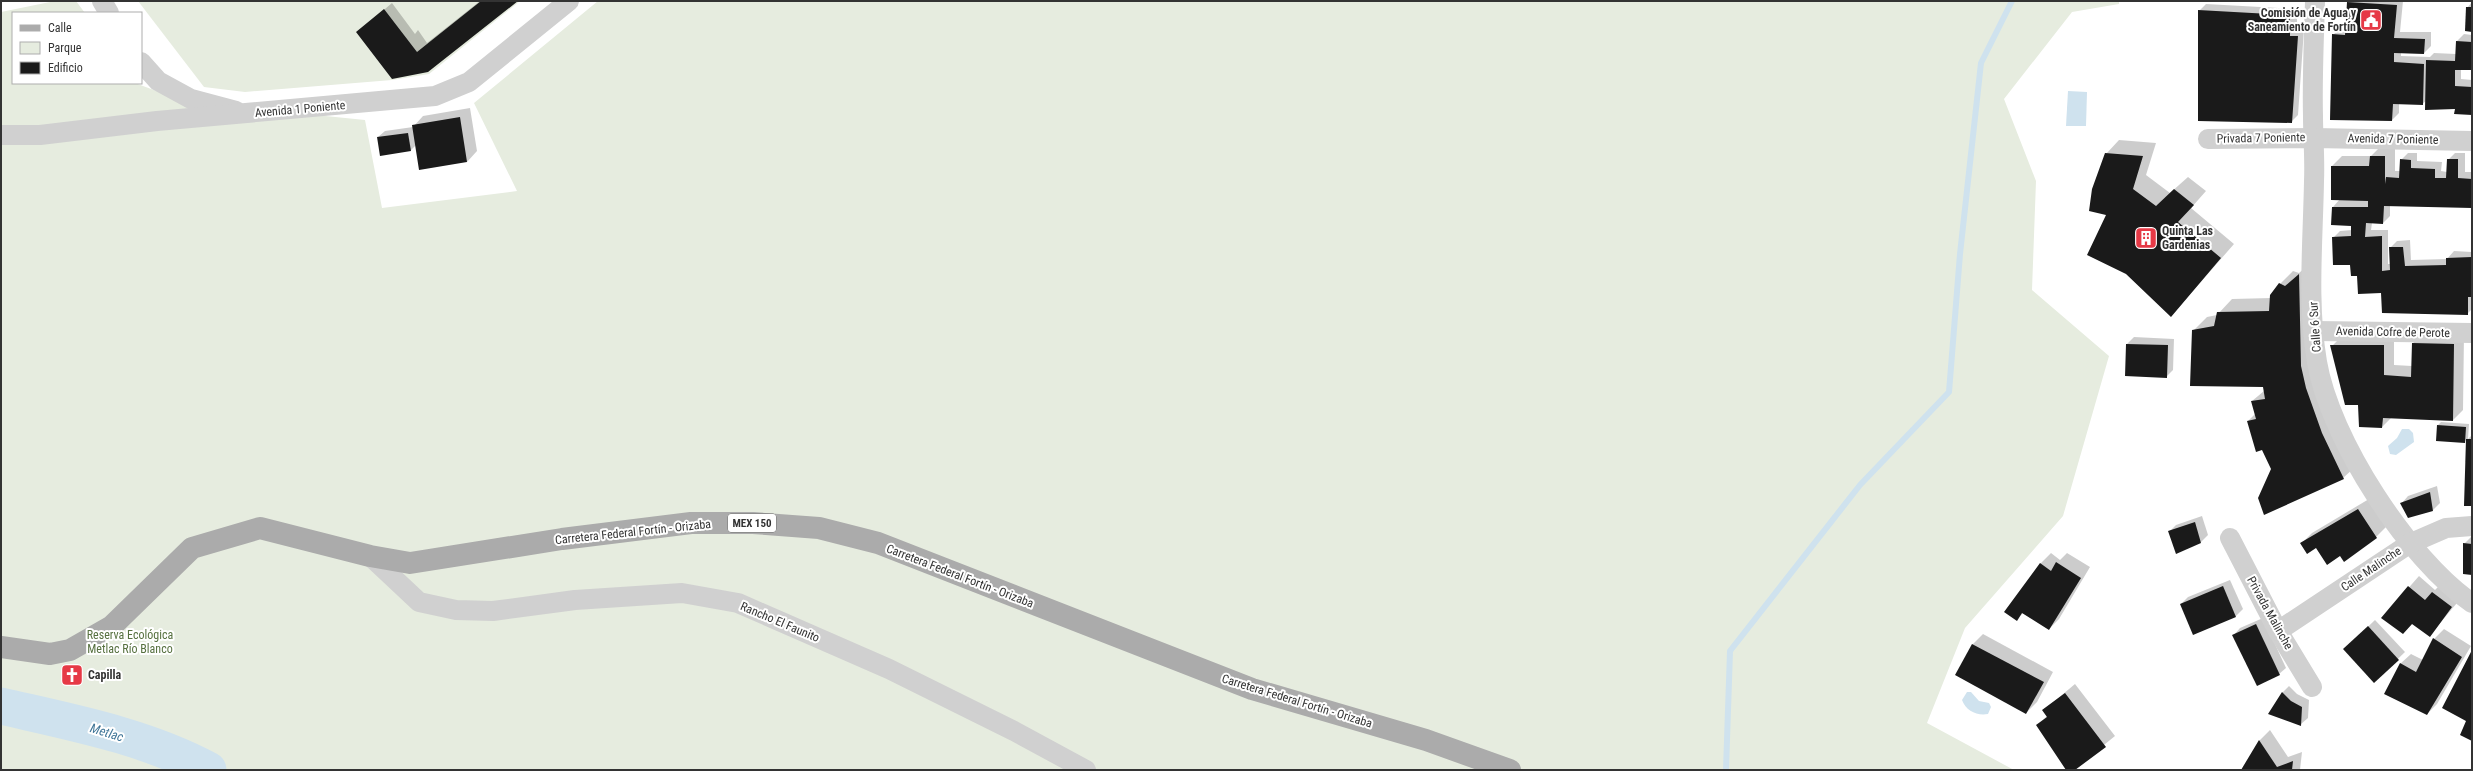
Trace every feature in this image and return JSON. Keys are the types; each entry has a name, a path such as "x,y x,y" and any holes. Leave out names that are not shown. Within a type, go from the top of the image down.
{"main road":[{"name":"Carretera Federal Fortín - Orizaba","path":"1,647 50,654 70,650 112,626 192,548 260,528 370,556 410,563 562,539 691,523 753,523 819,528 878,543 1252,689 1426,740 1510,770"}],"street":[{"path":"102,1 108,12"},
{"name":"Avenida 1 Poniente","path":"1,135 40,135 157,121 434,96 469,82 568,1"},
{"name":"Calle 6 Sur","path":"2315,1 2312,284 2317,362 2326,395 2345,440 2364,475 2409,544 2461,596 2472,603"},
{"path":"142,63 158,80 191,99 247,114"},
{"name":"Privada 7 Poniente","path":"2208,139 2314,138"},
{"name":"Avenida 7 Poniente","path":"2314,138 2472,141"},
{"name":"Avenida Cofre de Perote","path":"2314,331 2472,333"},
{"name":"Calle Malinche","path":"2278,631 2409,544 2446,528 2472,526"},
{"name":"Privada Malinche","path":"2230,538 2278,631 2312,687"},
{"name":"Rancho El Faunito","path":"370,556 418,602 456,610 493,611 575,600 682,593 738,603 889,669 1014,731 1086,770"}],"green space":[{"name":"Reserva Ecológica Metlac Río Blanco","path":"55,1 76,1 84,12 12,12 12,84 138,84 186,102 365,120 382,208 517,191 474,103 598,1 2119,1 2119,4 2072,12 2004,99 2036,181 2032,290 2109,356 2063,516 1965,628 1927,723 2014,770 1,770 1,12"},
{"path":"138,1 520,1 429,74 392,80 245,92 204,87"}],"water":[{"path":"2068,91 2087,92 2086,126 2066,126"},
{"path":"2402,429 2409,429 2413,433 2414,442 2396,455 2390,454 2388,446 2397,438"},
{"path":"1967,692 1971,692 1979,701 1989,703 1991,707 1988,714 1972,712 1966,707 1962,700"}],"building":[{"path":"481,1 518,1 428,72 392,79 356,32 384,9 417,52"},
{"path":"2347,2 2397,5 2394,38 2425,39 2424,54 2394,53 2394,62 2424,64 2423,105 2393,104 2392,121 2330,120 2332,34 2345,35"},
{"path":"2466,7 2472,7 2472,32 2465,31"},
{"path":"2198,10 2290,15 2290,36 2298,36 2292,123 2198,121"},
{"path":"2456,41 2472,42 2472,70 2455,70 2455,86 2472,87 2472,115 2454,114 2455,109 2425,110 2426,60 2455,61"},
{"path":"460,117 467,162 419,170 412,125"},
{"path":"408,133 411,151 380,156 377,137"},
{"name":"Quinta Las Gardenias","path":"2105,153 2143,156 2133,189 2156,206 2174,189 2194,205 2178,222 2221,258 2171,317 2126,274 2087,255 2106,215 2089,211 2092,189"},
{"path":"2370,156 2385,156 2385,184 2386,177 2399,178 2400,159 2411,160 2411,168 2435,169 2435,178 2446,178 2447,159 2458,159 2458,178 2472,179 2472,208 2384,206 2383,224 2366,223 2365,237 2382,236 2382,271 2390,270 2389,247 2403,247 2405,266 2446,265 2446,258 2472,257 2472,297 2468,297 2468,315 2382,313 2381,293 2358,294 2357,276 2351,276 2350,265 2333,265 2332,237 2351,236 2351,226 2331,225 2332,207 2368,207 2368,201 2331,200 2331,166 2369,166"},
{"path":"2299,274 2301,366 2306,388 2322,433 2344,479 2264,515 2258,498 2271,469 2262,450 2256,452 2247,421 2256,419 2251,401 2265,399 2263,387 2190,386 2192,330 2214,326 2217,312 2269,311 2270,295 2279,283 2285,286"},
{"path":"2412,343 2454,344 2453,421 2383,418 2382,428 2359,427 2358,405 2345,405 2330,345 2384,345 2384,375 2411,377"},
{"path":"2126,344 2168,345 2167,378 2125,376"},
{"path":"2437,425 2466,427 2465,443 2436,441"},
{"path":"2466,439 2472,439 2472,506 2464,506"},
{"path":"2430,492 2433,511 2408,518 2400,503"},
{"path":"2358,509 2377,538 2344,562 2340,556 2327,565 2316,548 2307,554 2300,543"},
{"path":"2195,522 2201,543 2176,554 2168,531"},
{"path":"2463,543 2472,544 2472,575 2463,574"},
{"path":"2056,562 2081,578 2049,630 2022,613 2017,621 2004,612 2040,563 2051,571"},
{"path":"2223,586 2236,617 2193,635 2180,604"},
{"path":"2408,586 2425,600 2432,592 2452,607 2430,637 2412,624 2403,634 2381,618"},
{"path":"2256,624 2280,675 2257,686 2232,635"},
{"path":"2368,626 2399,660 2374,683 2343,649"},
{"path":"2433,638 2462,657 2427,715 2384,694 2400,663 2416,672"},
{"path":"1972,644 2044,682 2026,714 1955,675"},
{"path":"2472,650 2472,741 2460,735 2466,721 2442,708"},
{"path":"2282,692 2291,701 2302,707 2301,726 2268,714"},
{"path":"2065,693 2106,747 2075,770 2066,770 2036,725 2047,717 2042,710"},
{"path":"2259,740 2277,767 2293,761 2292,770 2241,770"}],"waterway":[{"path":"1726,770 1730,651 1860,485 1949,392 1960,254 1981,63 2012,1"},
{"name":"Metlac","path":"1,706 80,724 133,739 184,758 208,770"}],"place":[{"name":"Comisión de Agua y Saneamiento de Fortín","path":"2371,20"},
{"name":"Quinta Las Gardenias","path":"2146,238"},
{"name":"Capilla","path":"72,675"}]}
